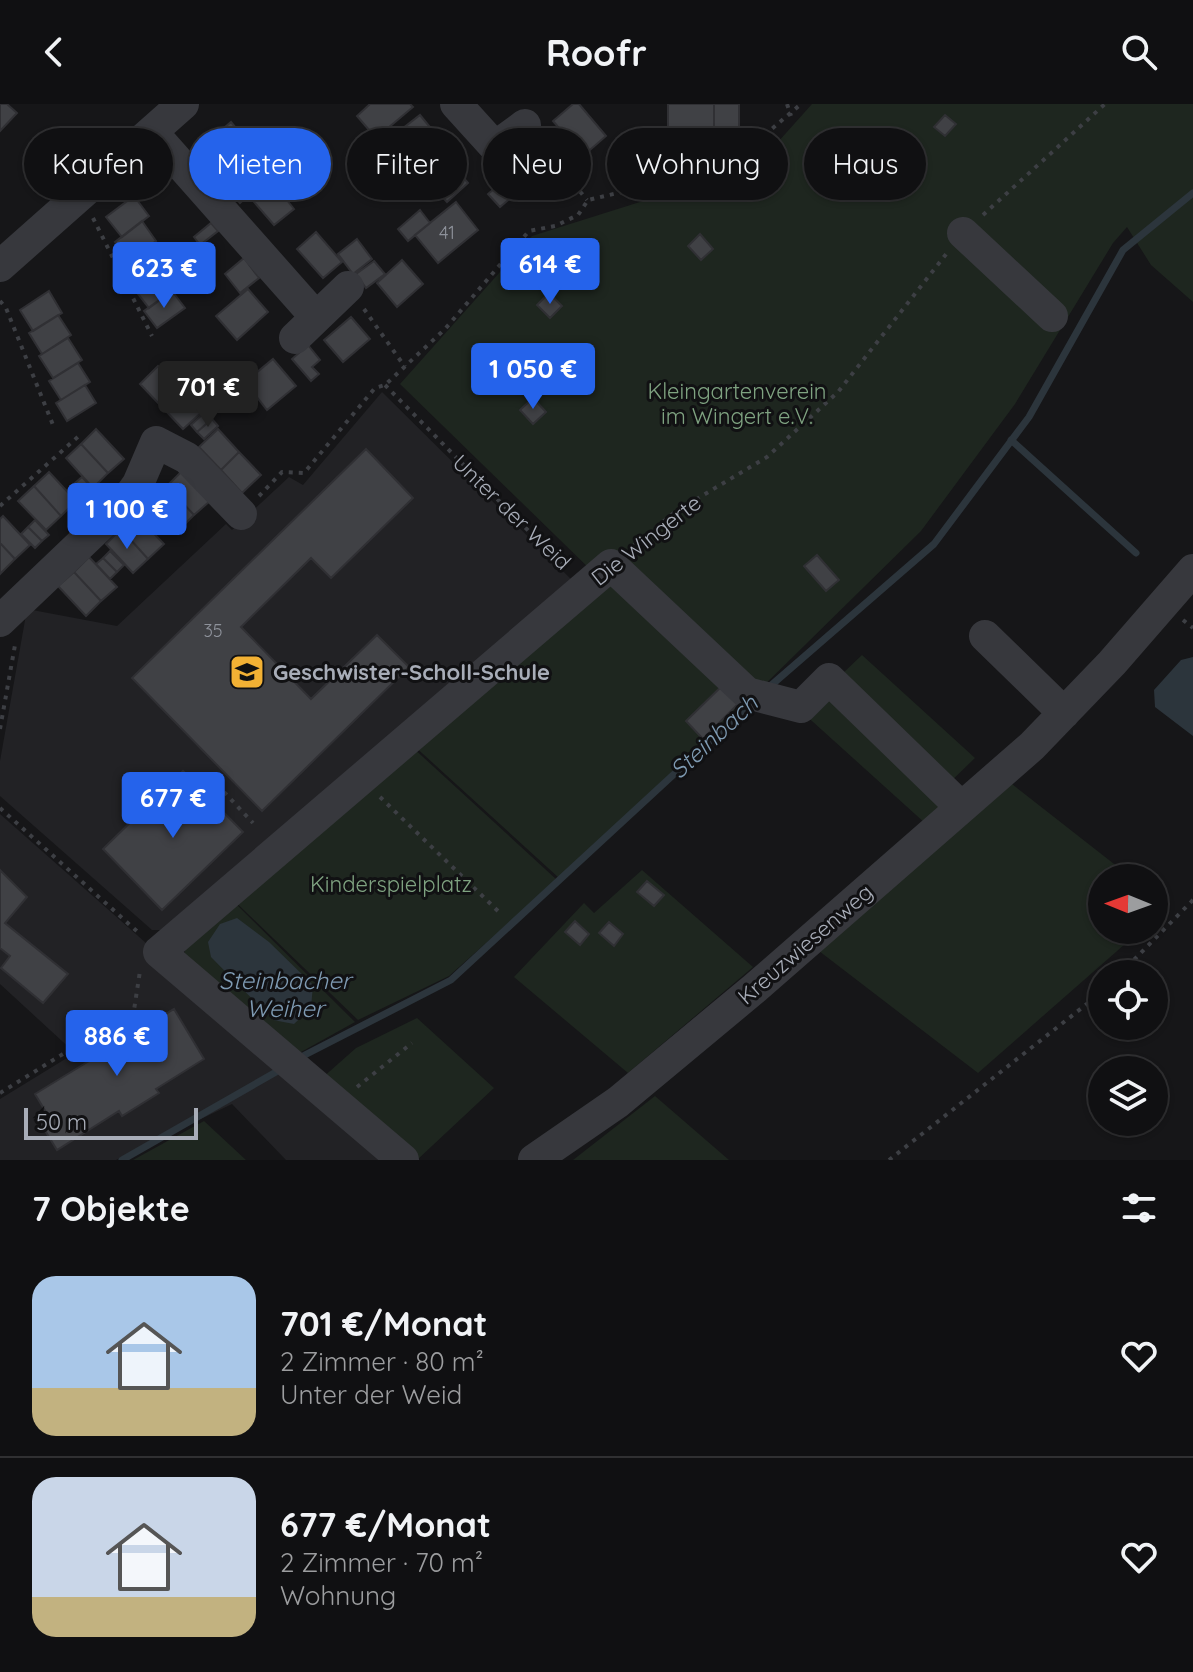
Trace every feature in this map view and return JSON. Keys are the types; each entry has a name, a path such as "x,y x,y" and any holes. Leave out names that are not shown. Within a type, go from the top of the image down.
{"street":[{"path":"456,104 495,147 525,125"},
{"path":"162,115 305,327 348,287"},
{"path":"0,266 75,200"},
{"path":"963,233 1052,316"},
{"path":"8,632 126,501 138,484 156,442 187,458 241,514"},
{"path":"611,565 761,697 801,707 829,679 961,807"},
{"name":"Die Wingerte","path":"159,952 611,565"},
{"name":"Kreuzwiesenweg","path":"534,1160 618,1102 755,988 961,807 1064,713 1193,570"},
{"path":"985,636 1064,713"},
{"path":"159,952 403,1160"}],"path":[{"path":"787,104 791,116"},
{"path":"591,199 727,167 791,116 801,104"},
{"name":"Die Wingerte","path":"611,565 675,512 767,457 838,392 963,233 1105,104"},
{"path":"84,200 152,336"},
{"path":"241,514 282,472 304,473 375,388 385,385 445,329 529,231 555,226 578,215 588,200"},
{"path":"348,287 405,367"},
{"path":"0,301 6,308 53,425"},
{"name":"Unter der Weid","path":"385,385 572,575"},
{"path":"0,506 80,435"},
{"path":"0,729 8,632"},
{"path":"361,778 499,912"},
{"path":"224,792 253,823"},
{"path":"0,808 159,952"},
{"path":"1134,960 1193,900"},
{"path":"0,1093 134,1010 141,964 148,955 159,952"},
{"path":"889,1160 1088,1003"},
{"path":"337,1104 412,1043"}],"shaded area":[{"name":"Geschwister-Scholl-Schule","path":"382,392 579,587 173,930 152,930 0,796 0,761 27,609 117,626 226,524 232,530 289,477 303,485"},
{"path":"0,814 391,1160 286,1160 232,1104 116,1160 0,1160 0,1099 75,1053 0,984"}],"green space":[{"name":"Kleingartenverein im Wingert e.V.","path":"812,104 1193,104 1193,302 1151,265 1127,227 1113,243 1015,404 921,531 753,696 559,878 400,733 595,574 400,384 532,236 646,200 788,200 788,131"},
{"path":"862,655 975,758 943,789 954,801 926,824 802,712"},
{"name":"Kinderspielplatz","path":"398,734 557,880 449,976 358,1020 222,889"},
{"path":"1012,784 1114,864 1088,864 1088,944 1125,944 1107,960 1088,960 1088,976 978,1073 819,951"},
{"path":"642,870 753,967 628,1073 514,977 584,903 594,913"},
{"path":"231,899 355,1022 292,1057 181,967 188,938"},
{"path":"417,1018 494,1088 417,1160 321,1079 356,1048"},
{"path":"655,1096 729,1160 573,1160"},
{"path":"204,1121 246,1160 133,1160"}],"water":[{"path":"1193,657 1193,736 1155,707 1154,690 1181,660"},
{"name":"Steinbacher Weiher","path":"237,918 269,942 313,985 311,1008 294,1024 273,1020 211,957 208,942 220,924"}],"building":[{"path":"0,104 7,104 17,113 0,131"},
{"path":"370,104 410,104 413,107 388,128 367,128 357,116"},
{"path":"573,104 579,104 606,136 591,149 591,128 559,128 553,121"},
{"path":"668,104 714,104 714,128 668,128"},
{"path":"714,104 739,104 739,128 714,128"},
{"path":"420,115 429,126 427,128 403,128"},
{"path":"945,115 956,124 945,136 934,127"},
{"path":"129,200 137,200 149,216 122,237 106,217"},
{"path":"287,200 294,209 274,225 254,202"},
{"path":"494,200 508,200 500,207"},
{"path":"456,202 478,230 438,263 415,235"},
{"path":"420,210 430,223 408,241 398,229"},
{"path":"142,221 156,241 129,261 115,242"},
{"path":"211,223 218,231 200,245 194,237"},
{"path":"316,232 342,262 323,278 297,249"},
{"path":"700,234 713,249 701,260 688,246"},
{"path":"357,239 372,259 353,274 338,254"},
{"path":"152,244 168,266 140,286 125,265"},
{"path":"244,258 259,278 240,293 225,274"},
{"path":"402,260 423,284 397,307 377,283"},
{"path":"374,261 385,274 366,288 356,274"},
{"path":"163,270 176,288 149,308 135,290"},
{"path":"248,289 268,312 237,340 216,316"},
{"path":"49,291 62,313 33,331 20,310"},
{"path":"172,291 185,308 157,328 144,311"},
{"path":"549,293 562,306 550,318 537,305"},
{"path":"58,315 71,335 42,354 29,333"},
{"path":"351,317 370,339 343,362 324,340"},
{"path":"68,338 82,360 53,378 39,356"},
{"path":"308,345 320,360 312,367 319,374 311,381 292,359"},
{"path":"273,359 296,386 267,410 245,382"},
{"path":"78,363 90,382 61,400 49,381"},
{"path":"158,366 180,389 162,407 140,384"},
{"path":"85,385 96,403 67,421 56,403"},
{"path":"180,389 202,412 183,429 162,407"},
{"path":"533,398 546,412 533,424 520,410"},
{"path":"205,412 212,419 197,432 191,425"},
{"path":"212,419 218,426 204,439 197,432"},
{"path":"96,429 124,459 108,473 81,444"},
{"path":"218,429 239,452 221,470 199,447"},
{"path":"81,444 108,473 93,488 66,458"},
{"path":"366,449 413,498 331,578 311,558 241,627 311,699 377,635 409,667 262,811 132,678"},
{"path":"239,452 261,475 242,493 221,470"},
{"path":"182,471 210,501 194,515 167,486"},
{"path":"49,472 76,501 61,516 34,486"},
{"path":"82,477 95,491 88,498 75,483"},
{"path":"75,483 88,498 81,504 68,490"},
{"path":"34,486 61,516 46,530 18,501"},
{"path":"167,486 194,515 179,530 152,500"},
{"path":"157,507 170,521 163,528 150,514"},
{"path":"150,514 163,528 156,535 143,521"},
{"path":"136,515 164,544 148,559 121,529"},
{"path":"3,516 30,545 15,559 0,543 0,519"},
{"path":"35,520 49,535 42,541 28,527"},
{"path":"28,527 42,541 35,548 21,534"},
{"path":"121,529 148,559 133,573 106,544"},
{"path":"0,543 15,559 0,574"},
{"path":"110,551 124,565 117,572 103,558"},
{"path":"817,555 839,580 826,591 804,566"},
{"path":"89,557 117,587 101,601 74,572"},
{"path":"103,558 117,572 110,579 96,564"},
{"path":"74,572 101,601 86,616 58,586"},
{"path":"727,681 743,699 703,739 686,721"},
{"path":"183,771 243,832 162,910 103,849"},
{"path":"0,870 27,897 5,923 68,974 43,1003 1,968 10,956 0,948"},
{"path":"647,881 664,895 654,906 637,892"},
{"path":"575,921 589,934 580,945 565,932"},
{"path":"609,922 623,934 614,946 599,933"},
{"path":"174,1009 204,1059 156,1089 159,1093 122,1116 119,1111 57,1150 38,1119 47,1114 35,1094 89,1061 85,1055 119,1034 123,1040"}],"waterway":[{"name":"Steinbach","path":"768,688 934,544 1029,417 1123,250 1193,193"},
{"path":"1011,440 1136,553"},
{"name":"Steinbach","path":"297,1059 451,980 750,704"},
{"name":"Steinbach","path":"122,1160 283,1068"}],"place":[{"name":"Geschwister-Scholl-Schule","path":"247,672"}]}
